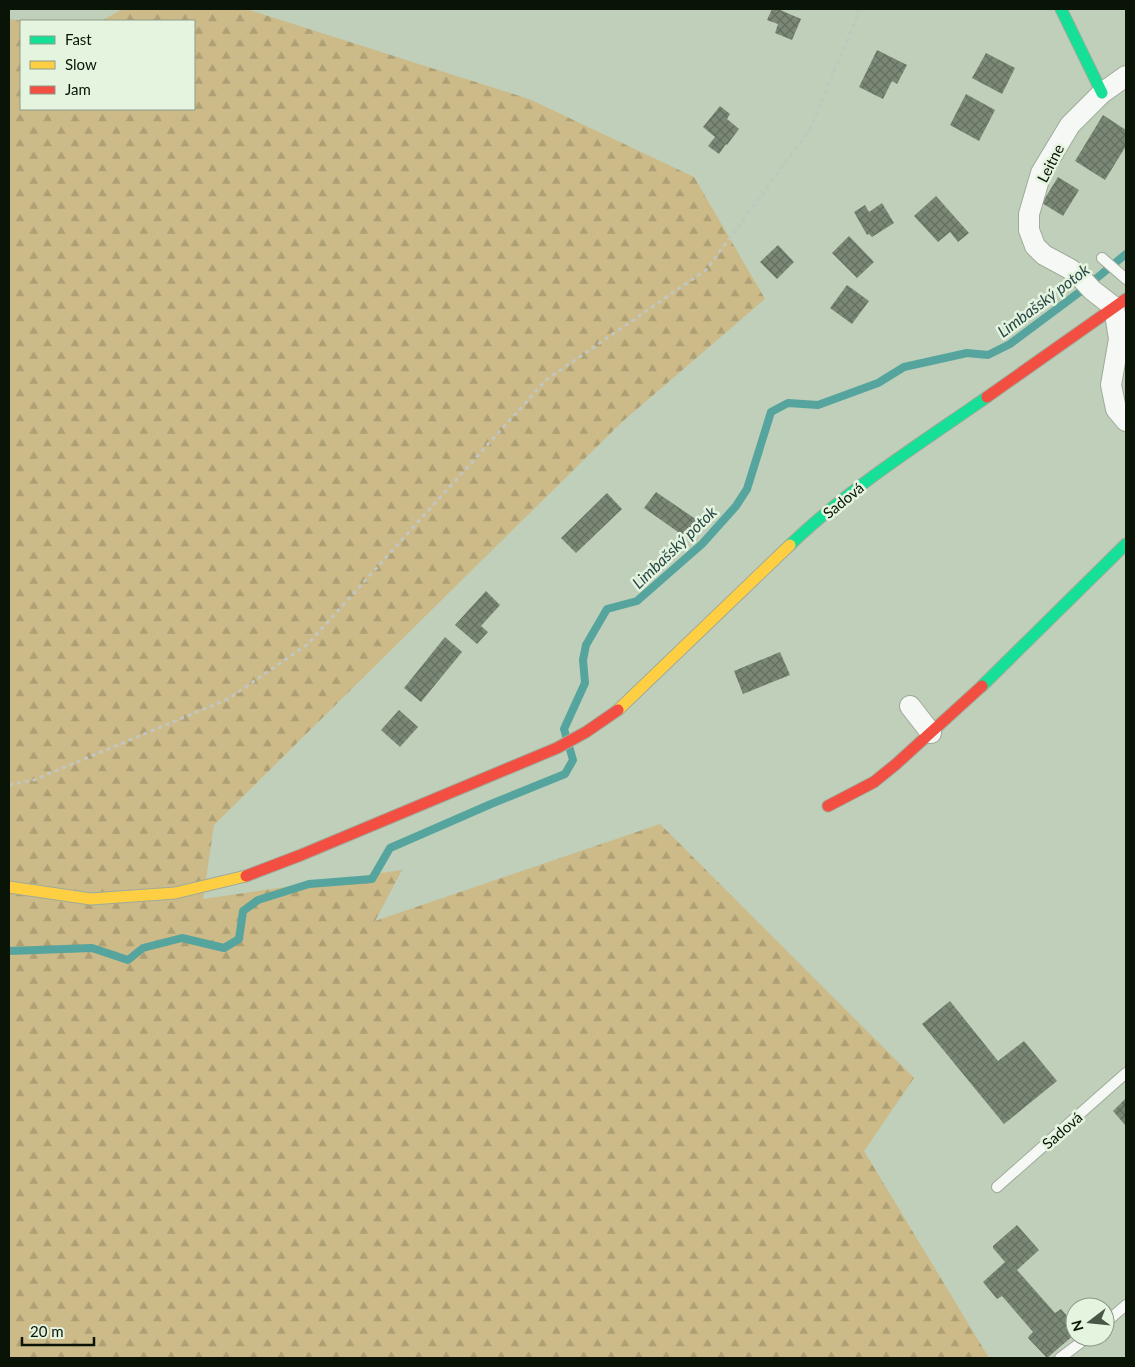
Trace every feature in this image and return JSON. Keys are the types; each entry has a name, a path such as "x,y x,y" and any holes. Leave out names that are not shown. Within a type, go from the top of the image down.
{"street":[{"path":"1061,9 1102,93"},
{"name":"Leitne","path":"1120,303 1087,284 1070,269 1044,255 1035,246 1029,230 1030,214 1041,172 1070,125 1102,93 1126,76"},
{"path":"1120,303 1119,339 1111,385 1116,409 1126,422"},
{"name":"Sadová","path":"9,887 91,899 175,893 239,878 301,855 556,748 586,732 618,710 810,526 869,479 1120,303"},
{"path":"828,806 874,782 895,765 970,698 1126,544"},
{"path":"910,706 931,733"}],"lane":[{"path":"1109,264 1126,279"},
{"name":"Sadová","path":"997,1187 1126,1073"},
{"path":"1115,1314 1126,1305"},
{"path":"1060,1358 1075,1347"}],"path":[{"path":"9,785 34,780 228,699 308,644 546,380 706,270 808,131 859,9"}],"green space":[{"path":"123,9 246,9 529,99 694,177 765,299 623,421 214,825 203,899 402,870 375,921 660,824 914,1078 864,1151 989,1358 9,1358 9,19 20,20 20,110 195,110 195,20 103,20"}],"building":[{"path":"772,9 778,9 801,19 792,40 775,33 778,24 767,20"},
{"path":"877,50 907,65 897,84 892,81 883,99 859,87"},
{"path":"986,53 1015,68 1002,94 972,78"},
{"path":"966,94 995,110 979,141 950,125"},
{"path":"720,106 730,114 727,119 739,129 719,154 708,146 715,137 703,127"},
{"path":"1103,115 1126,130 1126,146 1105,180 1075,161"},
{"path":"1058,177 1079,190 1063,216 1042,203"},
{"path":"936,196 969,233 958,242 950,232 938,242 914,216"},
{"path":"882,203 894,223 872,237 869,234 867,235 854,212 865,205 869,212"},
{"path":"849,236 874,262 857,278 832,253"},
{"path":"778,245 794,262 777,279 760,262"},
{"path":"847,285 869,301 852,324 830,308"},
{"path":"656,492 700,522 688,539 644,508"},
{"path":"607,493 622,509 576,553 561,538"},
{"path":"486,591 500,605 481,626 488,632 477,644 455,625"},
{"path":"445,637 462,652 421,702 404,688"},
{"path":"780,652 790,675 743,694 734,671"},
{"path":"399,710 418,727 400,747 381,730"},
{"path":"950,1001 998,1061 1024,1041 1057,1081 1004,1124 922,1024"},
{"path":"1126,1098 1126,1126 1113,1111"},
{"path":"1017,1225 1039,1250 1017,1270 1055,1313 1061,1309 1065,1314 1065,1343 1047,1358 1028,1338 1033,1332 1002,1296 997,1299 983,1282 1005,1262 993,1246"}],"waterway":[{"name":"Limbašský potok","path":"9,951 92,948 128,960 143,948 182,938 224,948 239,939 243,911 258,900 309,884 372,879 390,848 565,774 573,760 564,729 585,683 583,660 586,645 607,609 637,601 702,544 736,506 747,489 771,412 788,403 818,405 878,383 904,367 967,353 988,355 1010,344 1081,291 1126,254"}],"traffic: fast":[{"path":"1061,9 1102,93"},
{"path":"790,545 812,524 860,486 987,397"},
{"path":"982,686 1126,544"}],"traffic: slow":[{"path":"618,710 790,545"},
{"path":"9,887 91,899 175,893 246,876"}],"traffic: jam":[{"path":"987,397 1126,299"},
{"path":"828,806 874,782 982,686"},
{"path":"246,876 301,855 557,748 586,732 618,710"}]}
